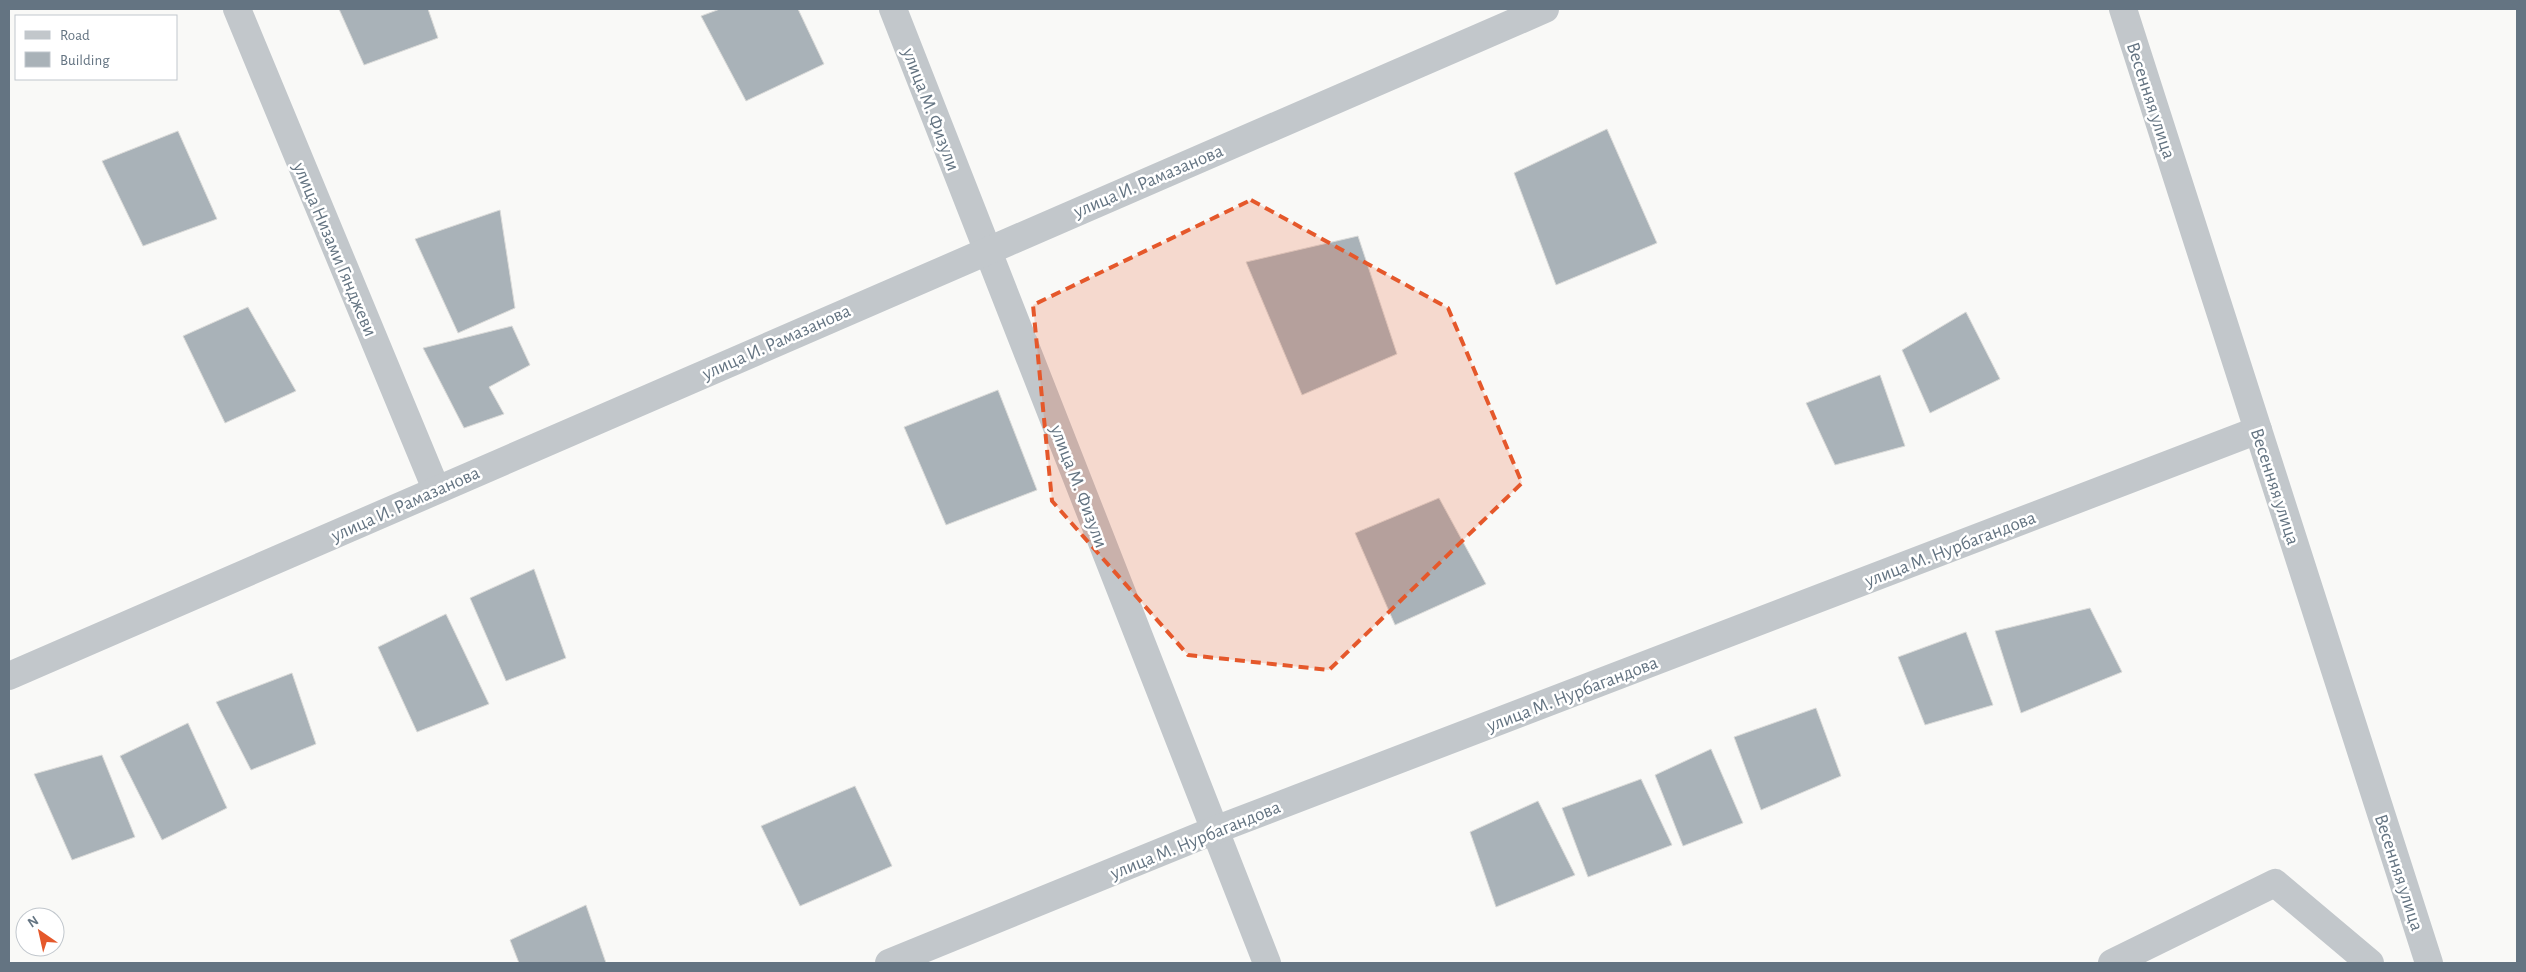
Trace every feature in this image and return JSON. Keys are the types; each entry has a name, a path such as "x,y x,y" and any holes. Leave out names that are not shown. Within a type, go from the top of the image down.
{"street":[{"name":"улица Низами Гянджеви","path":"237,9 436,489"},
{"name":"улица М. Физули","path":"893,9 1267,963"},
{"name":"улица И. Рамазанова","path":"9,676 987,249 1545,9"},
{"name":"Весенняя улица","path":"2123,9 2429,963"},
{"name":"улица М. Нурбагандова","path":"889,963 1215,830 2258,430"},
{"path":"2112,963 2275,883 2370,963"}],"highlighted area":[{"path":"1251,200 1448,308 1522,483 1329,670 1188,655 1052,501 1033,305"}],"building":[{"path":"339,9 428,9 438,38 364,65"},
{"path":"720,9 798,9 824,64 746,101 701,16"},
{"path":"1607,129 1657,243 1556,285 1514,173"},
{"path":"178,131 217,219 143,246 102,161"},
{"path":"500,210 515,308 458,333 415,239"},
{"path":"1358,236 1397,354 1302,395 1246,262"},
{"path":"248,307 296,391 225,423 183,336"},
{"path":"1966,312 2000,379 1930,413 1902,350"},
{"path":"512,326 530,365 489,387 504,414 464,428 423,348"},
{"path":"1880,375 1905,446 1835,465 1806,403"},
{"path":"998,390 1037,490 946,525 904,427"},
{"path":"1439,498 1486,584 1395,625 1355,533"},
{"path":"534,569 566,658 506,681 470,598"},
{"path":"2090,608 2122,672 2021,713 1995,631"},
{"path":"446,614 489,704 417,732 378,647"},
{"path":"1966,632 1993,705 1925,725 1898,657"},
{"path":"292,673 316,744 251,770 216,702"},
{"path":"1816,708 1841,776 1761,810 1734,737"},
{"path":"188,723 227,808 162,840 120,756"},
{"path":"1711,749 1743,823 1683,846 1655,775"},
{"path":"102,755 135,837 72,860 34,774"},
{"path":"1641,779 1672,845 1588,877 1562,808"},
{"path":"855,786 892,866 800,906 761,826"},
{"path":"1538,801 1575,875 1496,907 1470,832"},
{"path":"586,905 606,963 519,963 510,940"}]}
